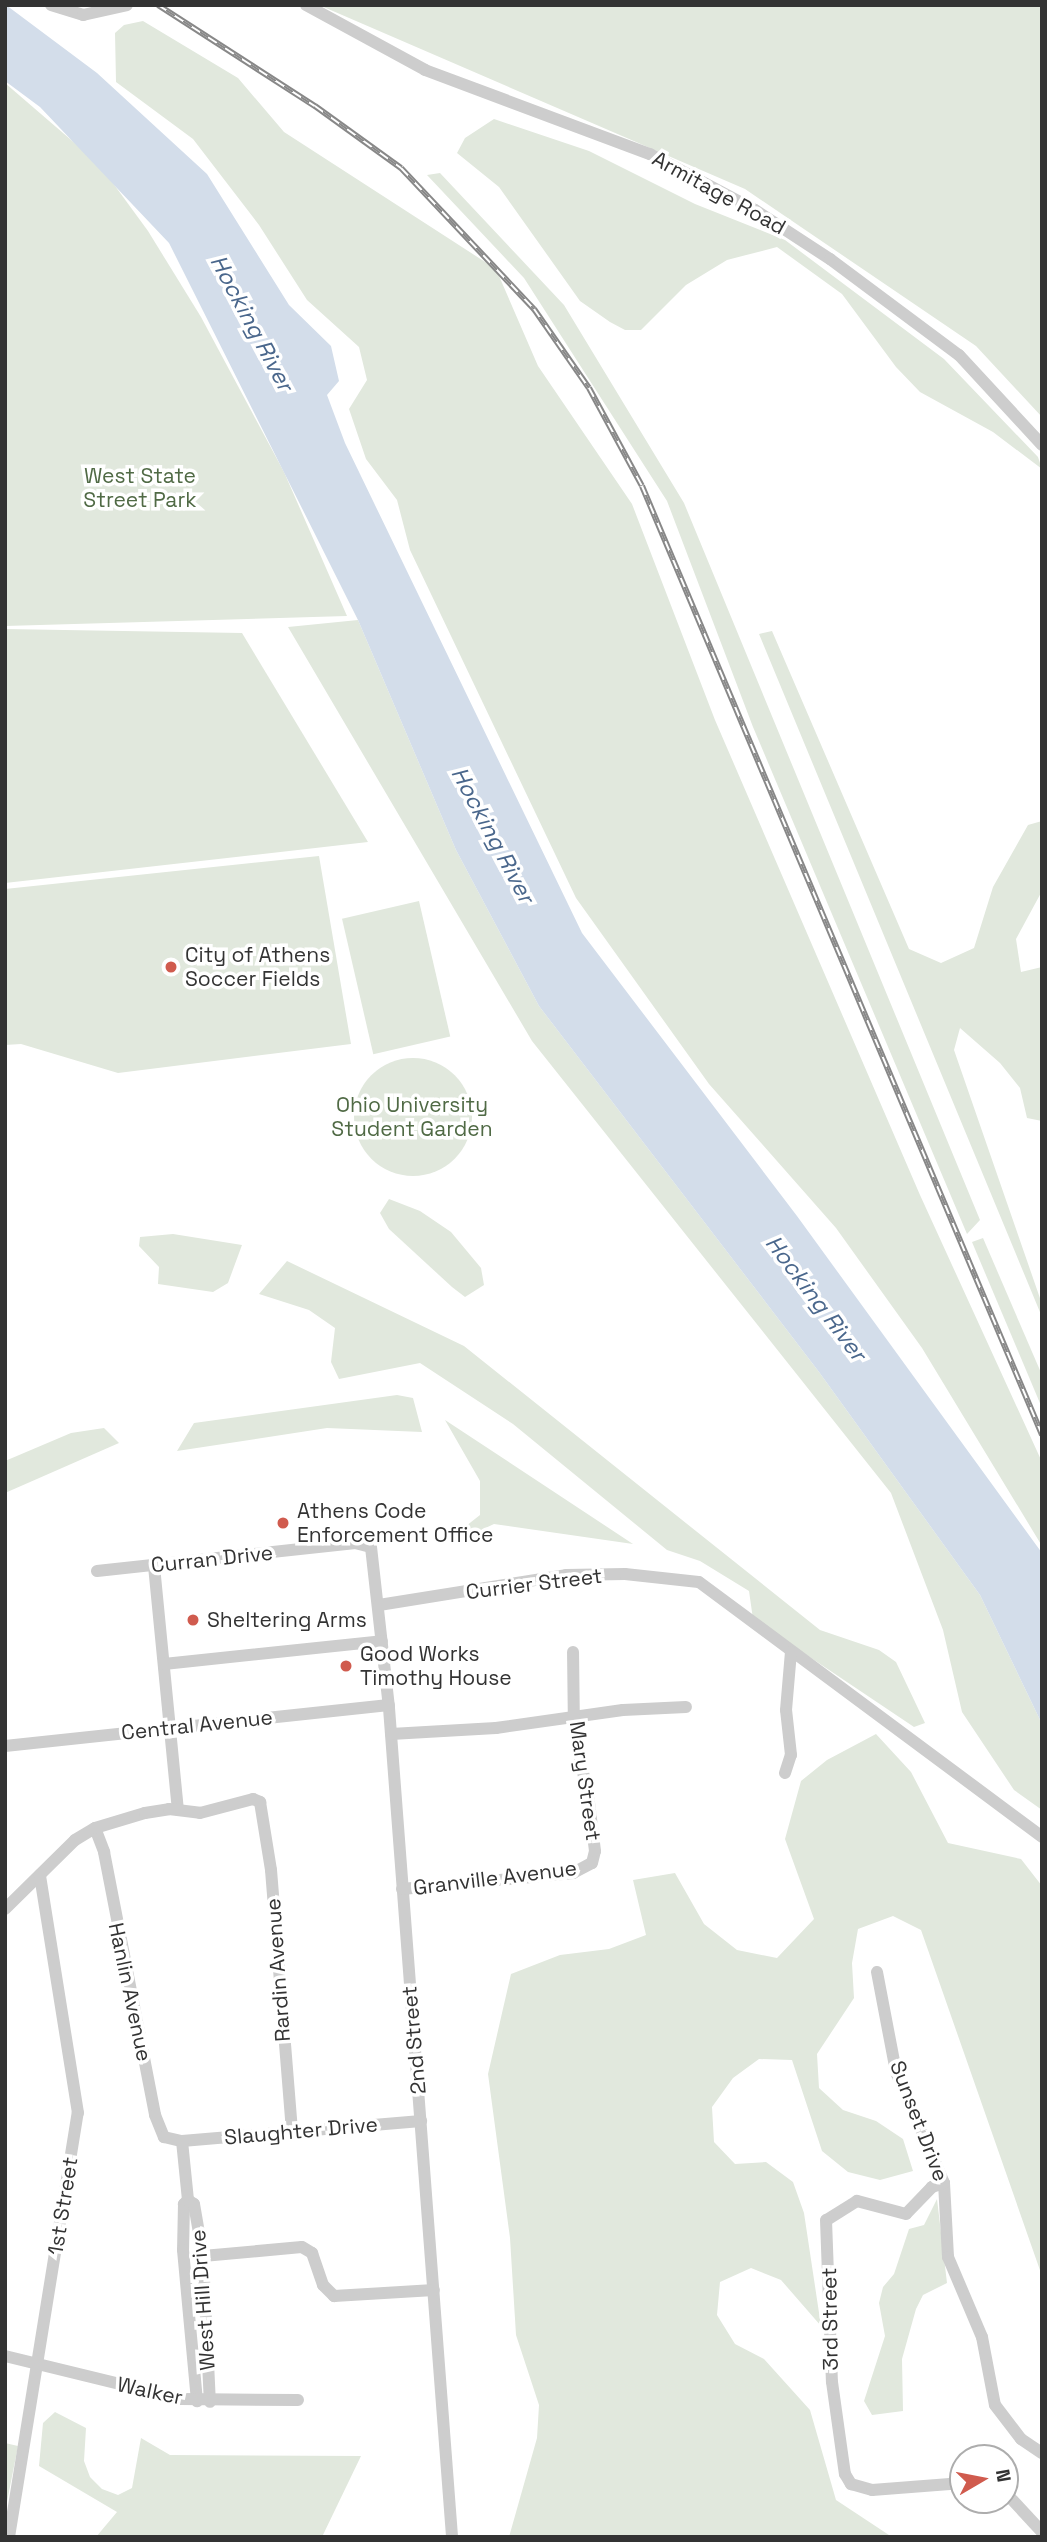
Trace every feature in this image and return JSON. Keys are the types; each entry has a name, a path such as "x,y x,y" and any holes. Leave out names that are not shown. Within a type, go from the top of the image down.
{"street":[{"path":"51,5 83,15 127,5"},
{"name":"Armitage Road","path":"306,5 425,70 650,153 755,210 830,259 959,355 1042,444"},
{"name":"Curran Drive","path":"97,1572 368,1544"},
{"name":"2nd Street","path":"368,1544 379,1605 389,1705 452,2537"},
{"path":"5,1909 75,1840 95,1828 129,1816 178,1810 154,1566"},
{"name":"Currier Street","path":"379,1605 566,1575 684,1578 724,1597 791,1652 915,1738 1042,1837"},
{"path":"164,1664 383,1641"},
{"name":"Mary Street","path":"573,1652 575,1717 595,1851 588,1867"},
{"path":"785,1773 791,1755 786,1710 791,1652"},
{"name":"Central Avenue","path":"5,1746 389,1705"},
{"path":"391,1734 496,1728 575,1717 686,1707"},
{"name":"Rardin Avenue","path":"178,1810 200,1814 253,1799 265,1809 292,2131"},
{"name":"Hanlin Avenue","path":"95,1828 104,1852 158,2127 164,2137 182,2141"},
{"name":"Granville Avenue","path":"402,1889 573,1873 588,1867"},
{"name":"1st Street","path":"9,2537 78,2113 40,1875"},
{"name":"Sunset Drive","path":"877,1972 896,2072 944,2183 948,2257 982,2337 995,2405 1021,2439 1042,2454"},
{"name":"Slaughter Drive","path":"182,2141 421,2121"},
{"name":"West Hill Drive","path":"182,2141 188,2200 182,2229 204,2402"},
{"name":"3rd Street","path":"944,2183 932,2187 906,2214 857,2201 826,2220 832,2382 845,2474 851,2484 864,2489 949,2483"},
{"name":"West Hill Drive","path":"188,2200 194,2204 203,2256 204,2402"},
{"path":"203,2256 302,2247 312,2253 323,2285 334,2296 434,2290"},
{"name":"Walker","path":"5,2356 204,2402 298,2400"},
{"path":"1019,2508 1041,2533"}],"green space":[{"path":"319,5 1042,5 1042,417 976,346 745,189"},
{"path":"143,21 238,78 284,132 496,269 538,366 632,504 715,720 920,1195 1042,1462 1042,1546 922,1348 836,1228 709,1084 576,898 410,550 397,500 366,459 349,409 367,380 359,347 307,300 259,225 193,139 116,82 115,33 124,25"},
{"name":"West State Street Park","path":"5,83 99,164 148,231 201,317 284,472 347,616 5,626"},
{"path":"494,119 589,151 695,204 785,240 944,359 1038,457 1042,469 993,432 920,392 896,367 842,294 777,247 727,260 686,285 641,330 625,330 610,322 580,301 499,187 457,153 465,138"},
{"path":"440,173 564,305 684,503 980,1220 967,1234 753,727 667,501 524,278 427,175"},
{"path":"358,620 456,850 539,1006 819,1372 980,1595 1042,1724 1042,1810 1014,1790 962,1712 943,1630 891,1493 532,1041 288,627"},
{"path":"5,629 242,633 368,842 5,883"},
{"path":"772,631 909,949 941,963 974,948 993,887 1028,825 1042,821 1042,891 1016,939 1021,972 1042,967 1042,1121 1027,1118 1020,1088 1000,1063 960,1028 954,1050 1042,1304 1042,1317 759,634"},
{"name":"City of Athens Soccer Fields","path":"319,856 351,1044 118,1073 21,1044 5,1045 5,889"},
{"name":"Ohio University Student Garden","path":"419,901 450,1036 373,1054 342,919"},
{"name":"Ohio University Student Garden","path":"413,1058 446,1068 462,1084 472,1117 462,1150 446,1166 413,1176 380,1166 364,1150 354,1117 364,1084 380,1068"},
{"path":"389,1199 420,1211 451,1232 481,1268 484,1285 465,1297 452,1287 389,1229 380,1213"},
{"path":"173,1234 242,1245 228,1283 213,1292 158,1284 159,1267 139,1246 140,1237"},
{"path":"983,1238 1042,1375 1042,1408 972,1242"},
{"path":"287,1261 464,1346 820,1630 879,1650 896,1662 925,1723 914,1727 753,1619 749,1591 700,1561 667,1550 513,1424 420,1363 339,1379 331,1362 335,1328 309,1310 259,1294"},
{"path":"397,1395 413,1398 422,1432 327,1428 177,1451 194,1423"},
{"path":"445,1420 633,1544 494,1524 479,1531 468,1543 466,1526 480,1515 480,1481"},
{"path":"104,1428 119,1443 5,1493 5,1461 71,1433"},
{"path":"876,1734 911,1772 948,1843 1021,1859 1042,1886 1042,2276 921,1930 893,1916 858,1929 852,1963 854,1998 817,2054 819,2088 843,2110 876,2121 903,2139 913,2171 880,2180 848,2172 822,2151 792,2060 759,2059 733,2078 712,2107 714,2142 735,2164 766,2162 793,2182 804,2213 821,2326 781,2280 751,2268 720,2282 717,2315 735,2344 764,2359 810,2410 836,2500 892,2537 509,2537 537,2438 539,2405 516,2335 510,2238 488,2074 511,1974 560,1955 609,1949 646,1935 633,1880 675,1873 704,1924 737,1950 777,1958 814,1919 785,1839 801,1781 827,1760"},
{"path":"937,2199 947,2283 923,2295 916,2309 902,2359 903,2411 872,2415 864,2401 885,2336 879,2303 883,2287 894,2274 909,2229 924,2225"},
{"path":"55,2412 86,2428 84,2461 90,2477 102,2489 118,2495 132,2488 141,2438 170,2455 361,2456 322,2537 96,2537 117,2512 39,2466 43,2423"},
{"path":"5,2443 18,2446 5,2512"}],"water":[{"name":"Hocking River","path":"6,5 97,73 207,174 289,305 331,346 339,381 327,395 345,443 582,933 797,1216 1042,1553 1042,1724 980,1595 819,1372 539,1006 456,850 358,620 169,243 40,107 5,81"}],"railway":[{"path":"158,5 315,106 401,168 534,309 589,388 642,486 1042,1435"}],"place":[{"name":"City of Athens Soccer Fields","path":"171,967"},
{"name":"Athens Code Enforcement Office","path":"283,1523"},
{"name":"Sheltering Arms","path":"193,1620"},
{"name":"Good Works Timothy House","path":"346,1666"}]}
